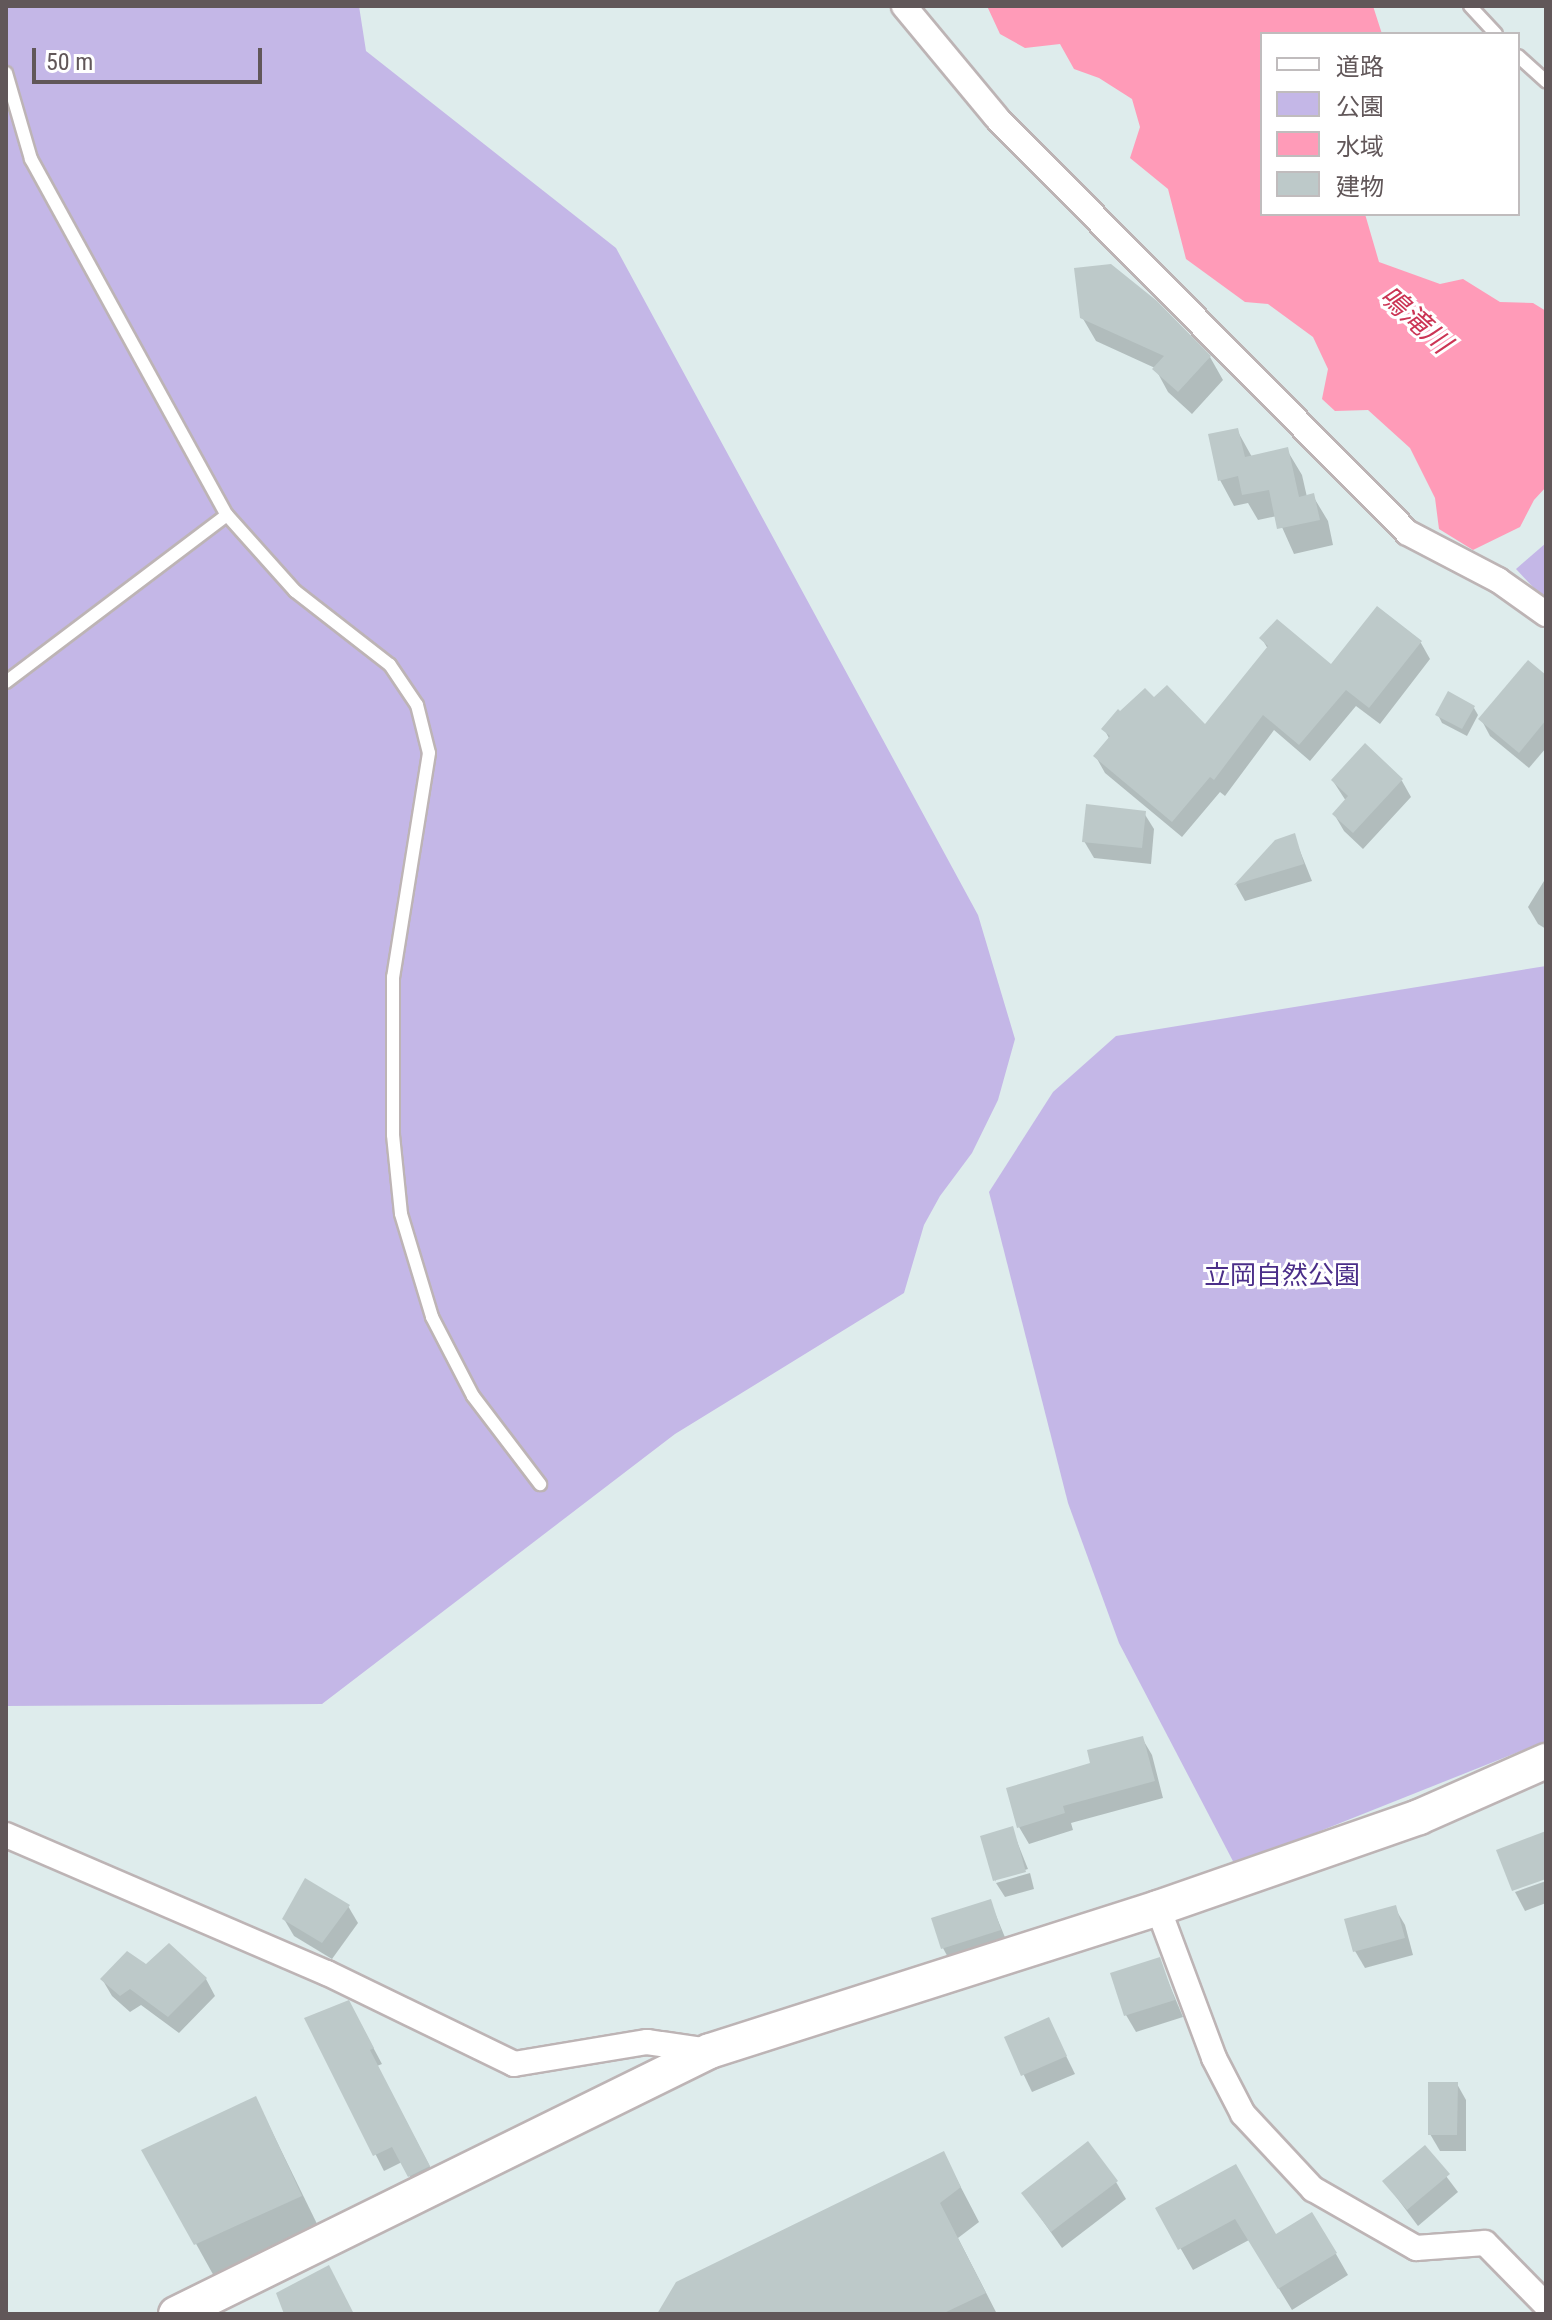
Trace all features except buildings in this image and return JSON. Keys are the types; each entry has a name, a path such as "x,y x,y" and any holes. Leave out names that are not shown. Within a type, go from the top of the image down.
{"street":[{"path":"904,6 996,117 1408,533 1498,580 1546,614"},
{"path":"176,2314 710,2051 1158,1908 1419,1817 1546,1761"},
{"path":"6,1835 327,1973 514,2064 647,2042 710,2051"},
{"path":"1158,1908 1214,2058 1243,2114 1313,2189 1416,2248 1485,2243 1546,2305"}],"lane":[{"path":"1470,6 1494,32"},
{"path":"1520,58 1546,81"},
{"path":"6,73 31,159 227,515 295,591 390,665 417,705 429,753 393,977 393,1135 401,1214 432,1317 473,1396 540,1484"},
{"path":"6,682 227,515"}],"green space":[{"path":"6,6 359,6 366,51 616,248 978,915 1015,1039 998,1100 972,1153 940,1196 924,1225 904,1293 675,1434 322,1704 6,1706"},
{"path":"1546,543 1546,601 1516,569"},
{"name":"立岡自然公園","path":"1546,966 1546,1741 1235,1865 1119,1643 1068,1503 989,1192 1053,1092 1116,1036"}],"water":[{"name":"鳴滝川","path":"987,6 1373,6 1381,32 1260,32 1260,216 1366,216 1379,262 1440,284 1463,279 1500,302 1533,303 1546,311 1546,487 1534,500 1520,527 1473,550 1439,529 1435,498 1410,448 1368,410 1335,411 1322,399 1328,369 1313,337 1268,304 1245,302 1186,259 1168,189 1130,158 1140,127 1132,99 1099,78 1074,69 1060,44 1025,48 1000,34"}]}
